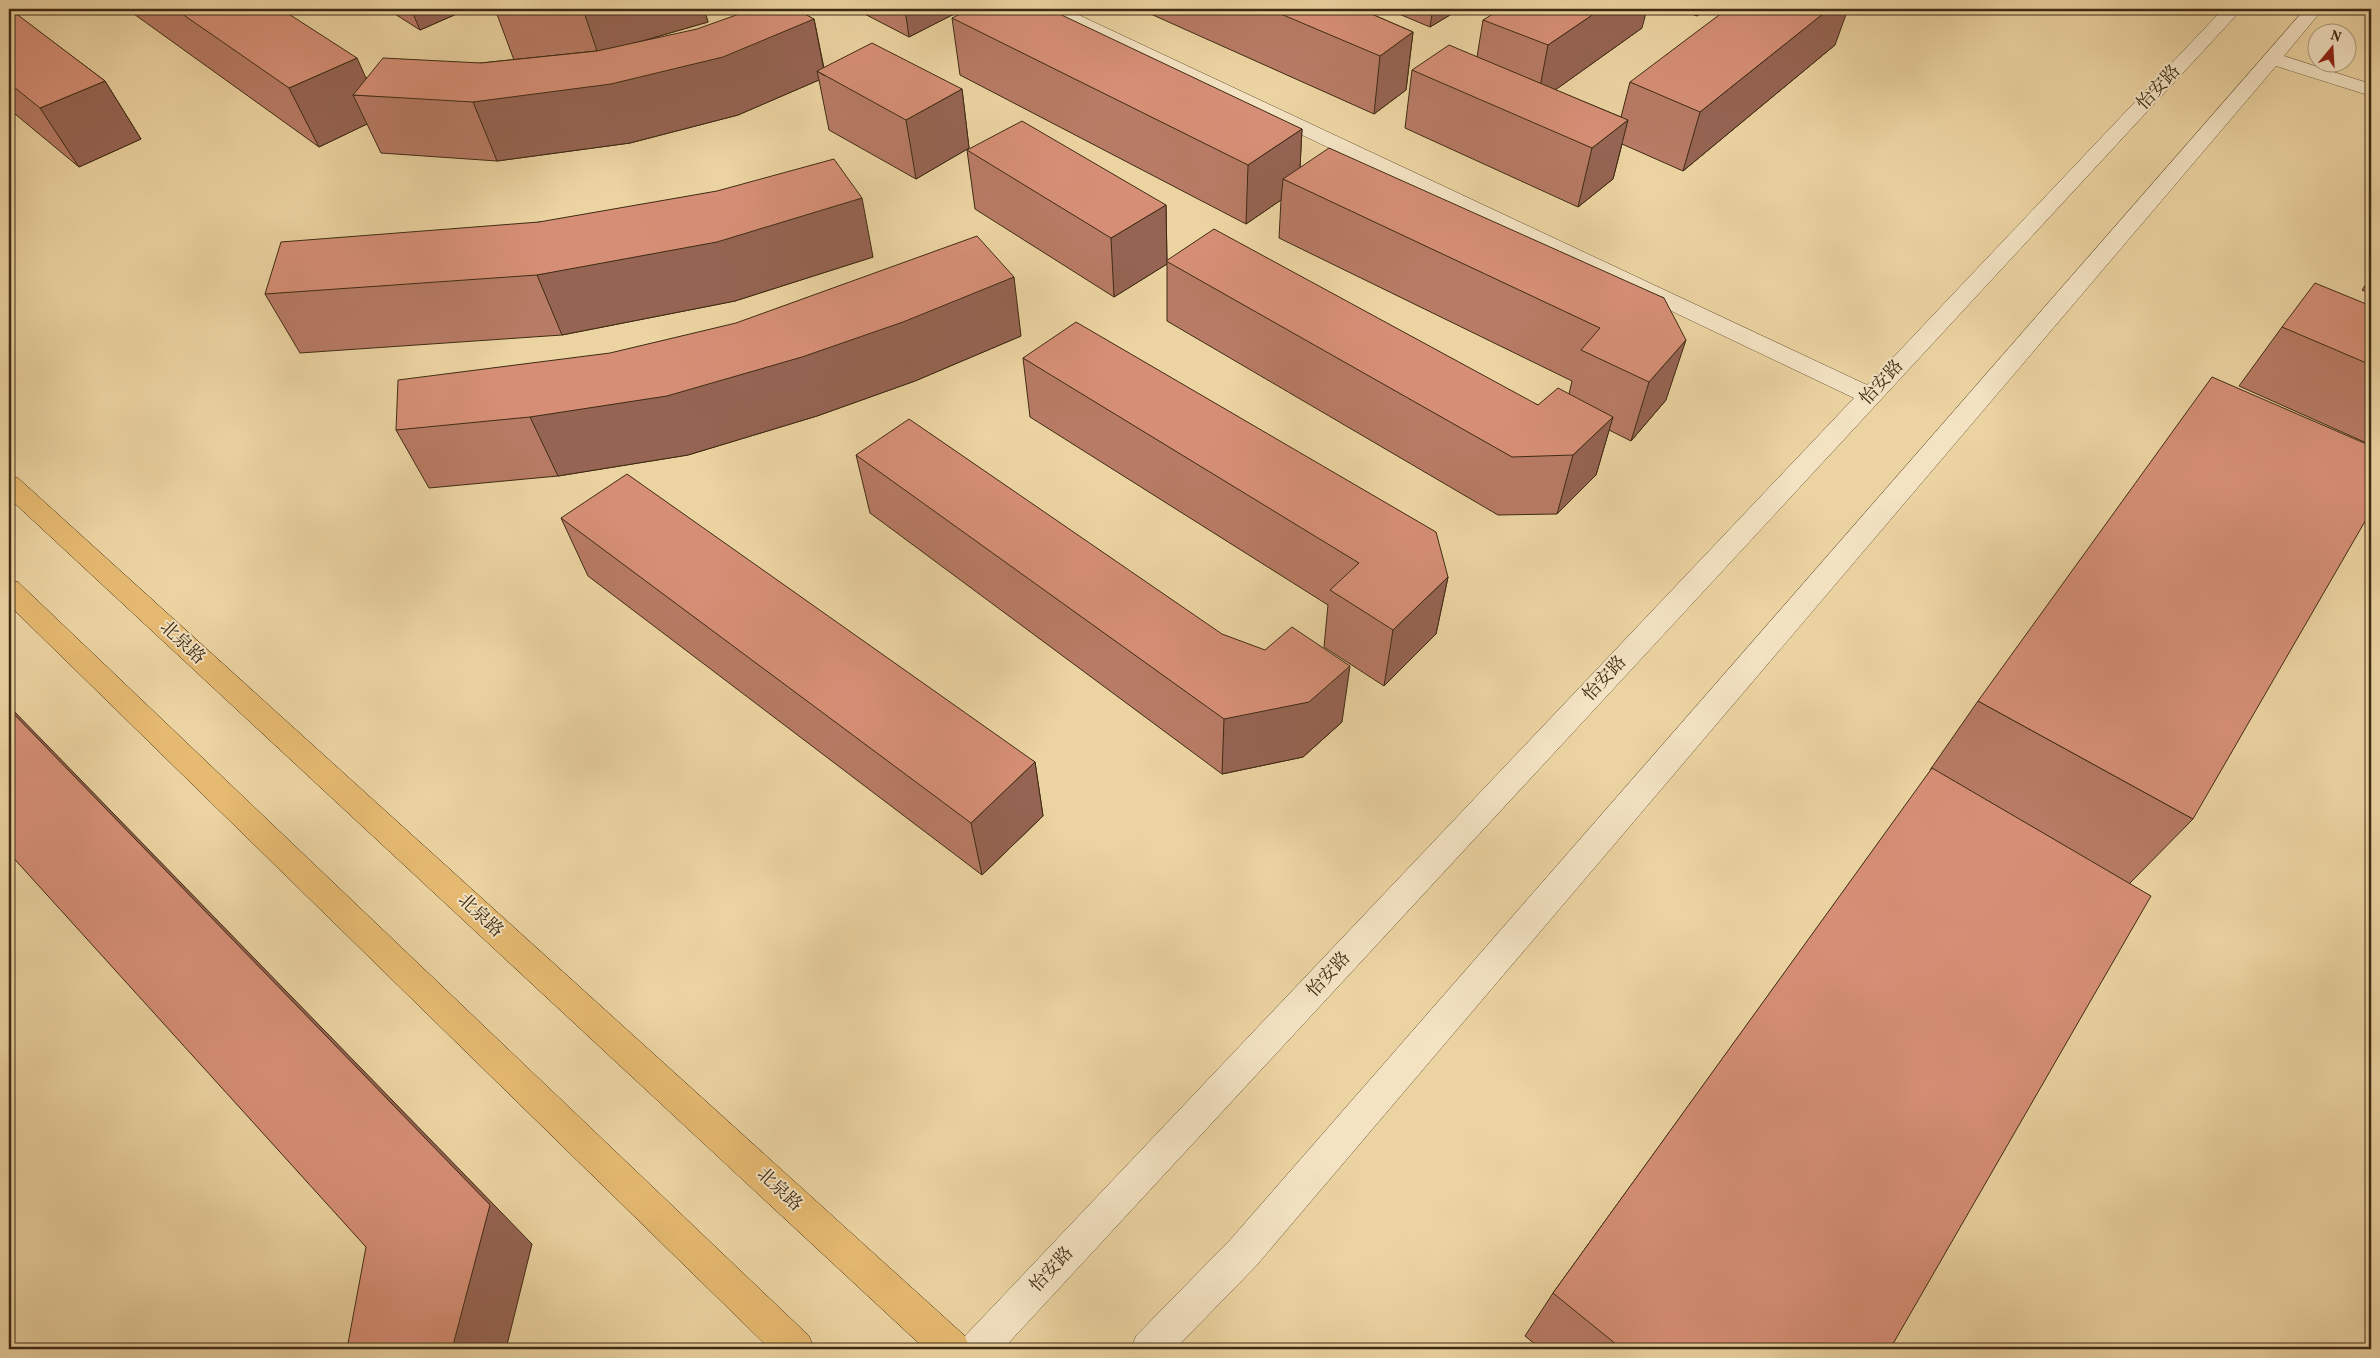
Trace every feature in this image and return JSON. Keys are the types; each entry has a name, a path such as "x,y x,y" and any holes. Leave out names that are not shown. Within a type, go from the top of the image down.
{"main road":[{"name":"北泉路","path":"9,484 952,1349"},
{"path":"9,589 796,1349"}],"street":[{"path":"1052,9 1870,396"},
{"name":"怡安路","path":"978,1349 2233,9"},
{"path":"1149,1349 1244,1253 2314,9"},
{"path":"2272,58 2371,90"}],"building":[{"path":"9,9 105,81 40,108 9,83"},
{"path":"175,9 281,9 357,58 289,88"},
{"path":"753,9 796,9 814,19 723,57 611,84 473,102 353,95 383,58 481,63 597,51 697,29"},
{"path":"970,9 1049,9 1302,129 1248,165 952,18"},
{"path":"1269,9 1360,9 1413,32 1380,56"},
{"path":"1501,9 1601,9 1548,45 1483,20"},
{"path":"1727,9 1829,9 1700,112 1630,82"},
{"path":"872,43 962,89 906,120 817,71"},
{"path":"1449,45 1628,120 1592,148 1412,70"},
{"path":"1022,121 1166,205 1111,238 967,150"},
{"path":"1329,148 1664,298 1686,340 1649,382 1581,350 1600,328 1283,179"},
{"path":"834,159 862,198 717,242 537,275 265,294 281,242 539,222 717,191"},
{"path":"1214,229 1538,405 1558,388 1613,417 1573,455 1512,457 1166,261"},
{"path":"977,236 1014,277 903,322 802,357 667,396 530,417 396,430 398,380 610,353 736,323"},
{"path":"2315,283 2371,306 2371,365 2282,327"},
{"path":"1076,322 1436,532 1448,577 1393,630 1330,590 1359,563 1023,358"},
{"path":"2212,377 2371,446 2371,511 2193,819 1978,701"},
{"path":"909,419 1222,634 1265,650 1292,627 1350,666 1309,702 1224,719 856,455"},
{"path":"627,474 1035,762 971,823 561,518"},
{"path":"9,709 490,1205 452,1349 347,1349 366,1247 9,853"},
{"path":"1932,768 2151,896 1890,1349 1622,1349 1553,1293"}]}
